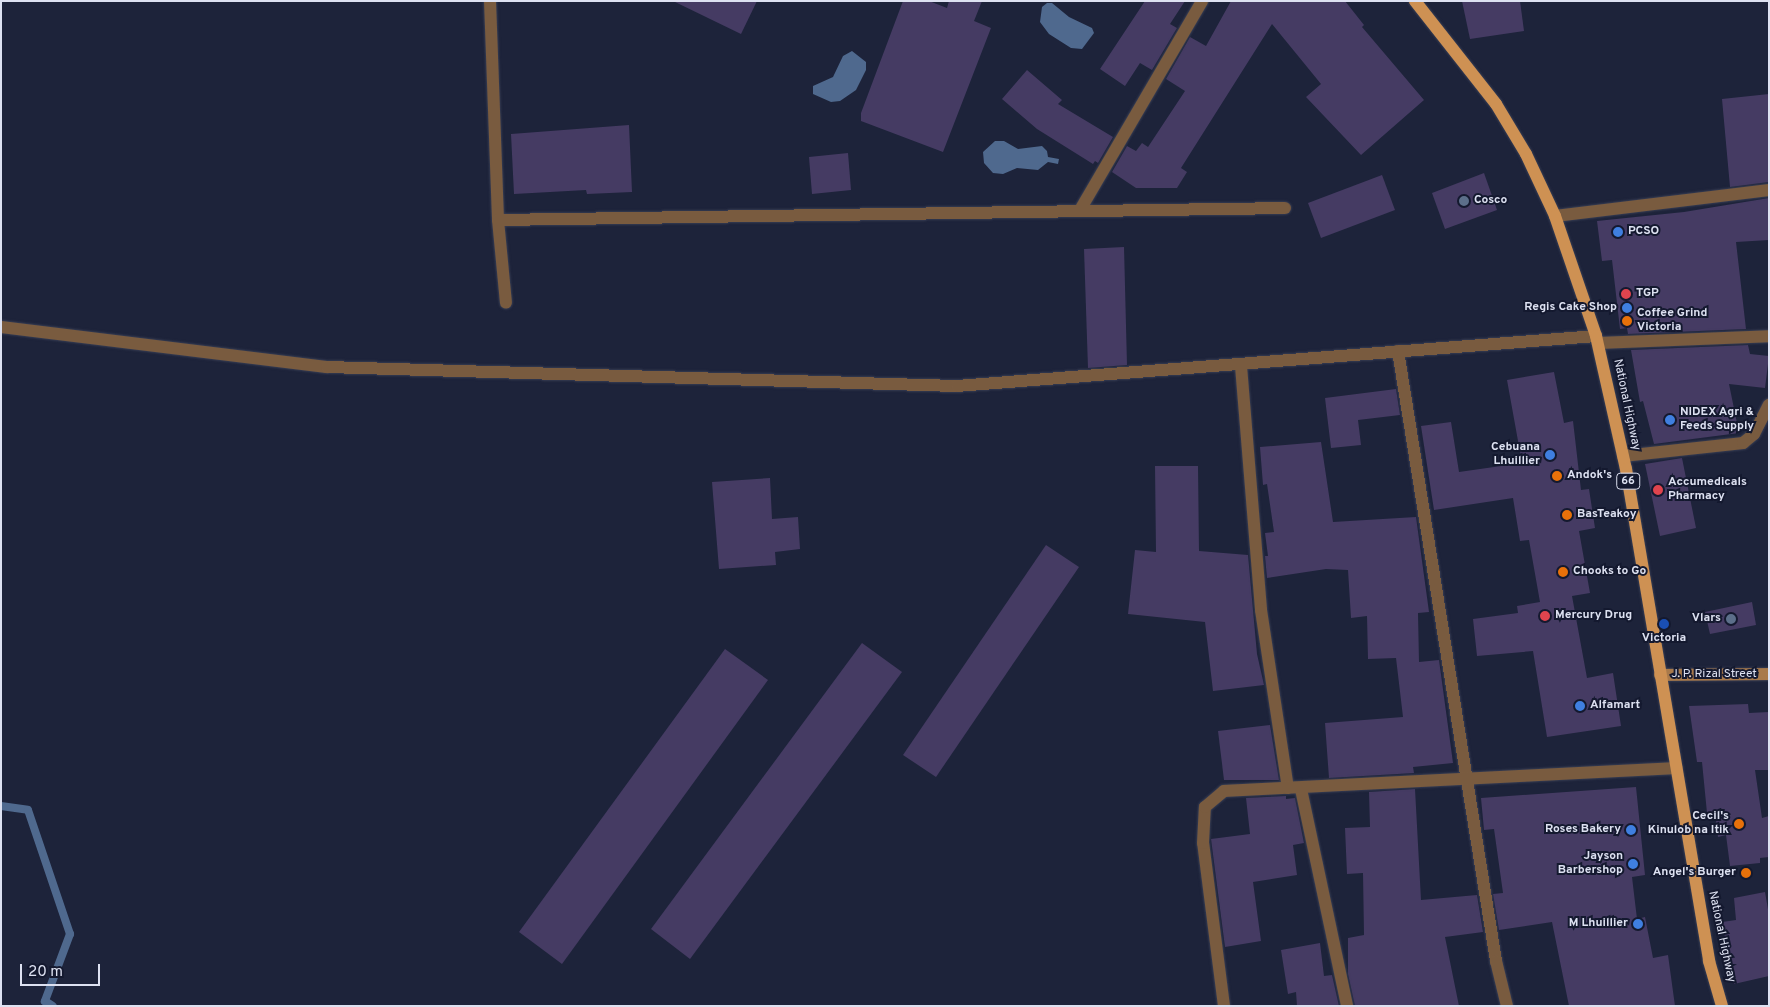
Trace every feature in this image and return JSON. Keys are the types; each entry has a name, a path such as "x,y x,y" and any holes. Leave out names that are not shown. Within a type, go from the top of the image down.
{"main road":[{"name":"National Highway","path":"1416,1 1496,104 1526,154 1555,216 1597,339 1623,456 1709,961 1722,1006"},
{"name":"J. P. Rizal Street","path":"1660,675 1769,674"}],"street":[{"path":"490,1 498,220 506,303"},
{"path":"1080,210 1202,1"},
{"path":"1555,216 1769,190"},
{"path":"498,220 1285,208"},
{"path":"1,328 356,368 957,386 1241,366 1398,351 1597,339 1769,336"},
{"path":"1398,351 1466,780 1507,1006"},
{"path":"1241,366 1262,610 1288,788"},
{"path":"1623,456 1743,443 1754,434 1769,405"},
{"path":"1224,1006 1203,843 1205,808 1224,791 1301,789 1676,768"},
{"path":"1301,789 1347,1006"}],"water":[{"path":"1047,3 1052,3 1069,17 1092,28 1094,33 1082,49 1071,48 1049,34 1040,22 1042,7"},
{"path":"852,51 866,62 866,70 856,90 840,101 831,102 813,94 813,86 833,77 843,56"},
{"path":"995,141 1004,141 1018,149 1042,146 1047,151 1048,157 1059,159 1058,164 1048,162 1038,170 1017,168 1003,174 993,173 984,163 983,152"}],"building":[{"path":"673,1 757,1 741,34"},
{"path":"903,1 929,1 947,8 949,1 982,1 974,21 991,28 943,152 861,121 861,113"},
{"path":"1145,1 1185,1 1170,24 1177,28 1152,70 1140,63 1125,86 1100,69"},
{"path":"1231,1 1345,1 1364,25 1362,27 1424,100 1361,155 1306,97 1321,84 1272,24 1181,168 1187,172 1177,188 1136,188 1112,172 1127,146 1136,151 1142,143 1148,147 1185,91 1166,79 1190,37 1206,46"},
{"path":"1462,1 1520,1 1524,31 1470,39"},
{"path":"1027,70 1062,100 1058,104 1113,137 1098,163 1095,161 1093,164 1037,129 1002,99"},
{"path":"1769,94 1769,182 1730,187 1722,99"},
{"path":"629,125 632,192 587,194 586,190 514,194 511,134"},
{"path":"848,153 851,190 812,194 809,157"},
{"name":"Cosco","path":"1484,173 1497,210 1445,229 1432,193"},
{"path":"1382,175 1395,210 1321,238 1308,203"},
{"path":"1769,198 1769,240 1736,242 1746,329 1628,334 1627,328 1620,329 1612,260 1602,261 1597,221 1684,212"},
{"path":"1124,247 1127,365 1088,368 1084,249"},
{"path":"1748,345 1750,354 1769,356 1765,388 1729,384 1739,433 1654,444 1643,401 1640,402 1631,350"},
{"path":"1554,372 1564,423 1573,421 1581,490 1589,489 1595,528 1579,531 1590,593 1572,596 1587,678 1613,673 1621,726 1547,737 1533,651 1477,656 1473,619 1518,613 1517,606 1540,602 1529,540 1520,541 1513,498 1434,510 1421,426 1451,422 1459,472 1522,463 1507,380"},
{"path":"1396,389 1400,415 1358,420 1361,445 1331,448 1325,398"},
{"path":"1321,442 1333,522 1416,517 1429,612 1418,613 1419,662 1439,660 1453,763 1413,767 1414,773 1329,778 1325,723 1403,717 1396,658 1368,659 1367,616 1351,618 1348,570 1326,569 1267,578 1265,556 1268,556 1265,533 1274,532 1267,484 1263,485 1260,447"},
{"path":"1682,458 1696,528 1660,536 1645,464"},
{"path":"1155,466 1198,466 1199,551 1248,555 1257,654 1264,685 1213,691 1205,622 1128,614 1135,550 1156,552"},
{"path":"770,478 772,519 798,517 800,549 775,552 776,565 719,569 712,482"},
{"path":"1046,545 1079,567 936,777 903,755"},
{"name":"Vlars","path":"1752,602 1756,625 1710,634 1705,612"},
{"path":"862,643 902,672 690,959 651,929"},
{"path":"725,649 768,680 562,964 519,932"},
{"path":"1748,704 1749,713 1769,712 1769,770 1755,770 1762,818 1769,816 1769,857 1760,858 1760,863 1730,866 1726,835 1718,837 1715,812 1707,813 1702,762 1697,762 1689,706"},
{"path":"1270,725 1279,780 1224,780 1218,731"},
{"path":"1636,787 1645,875 1632,877 1637,919 1645,917 1653,958 1668,955 1675,1006 1569,1006 1552,922 1499,930 1493,894 1503,893 1494,829 1484,830 1481,798"},
{"path":"1415,789 1421,900 1477,895 1483,932 1445,937 1459,1006 1355,1006 1348,974 1348,938 1364,935 1363,873 1347,874 1345,828 1370,827 1369,792"},
{"path":"1286,796 1286,799 1295,798 1304,843 1293,845 1297,875 1253,882 1261,941 1225,947 1211,839 1250,834 1246,798"},
{"path":"1765,892 1769,915 1769,976 1734,984 1722,922 1736,920 1734,898"},
{"path":"1320,943 1324,976 1332,975 1339,1006 1297,1006 1296,992 1288,994 1281,950"}],"waterway":[{"path":"1,806 28,810 70,934 45,1001 53,1006"}],"place":[{"name":"Cosco","path":"1464,201"},
{"name":"PCSO","path":"1618,232"},
{"name":"TGP","path":"1626,294"},
{"name":"Regis Cake Shop","path":"1627,308"},
{"name":"Coffee Grind Victoria","path":"1627,321"},
{"name":"NIDEX Agri & Feeds Supply","path":"1670,420"},
{"name":"Cebuana Lhuillier","path":"1550,455"},
{"name":"Andok's","path":"1557,476"},
{"name":"Accumedicals Pharmacy","path":"1658,490"},
{"name":"BasTeakoy","path":"1567,515"},
{"name":"Chooks to Go","path":"1563,572"},
{"name":"Mercury Drug","path":"1545,616"},
{"name":"Vlars","path":"1731,619"},
{"name":"Victoria","path":"1664,624"},
{"name":"Alfamart","path":"1580,706"},
{"name":"Cecil's Kinulob na Itik","path":"1739,824"},
{"name":"Roses Bakery","path":"1631,830"},
{"name":"Jayson Barbershop","path":"1633,864"},
{"name":"Angel's Burger","path":"1746,873"},
{"name":"M Lhuillier","path":"1638,924"}]}
